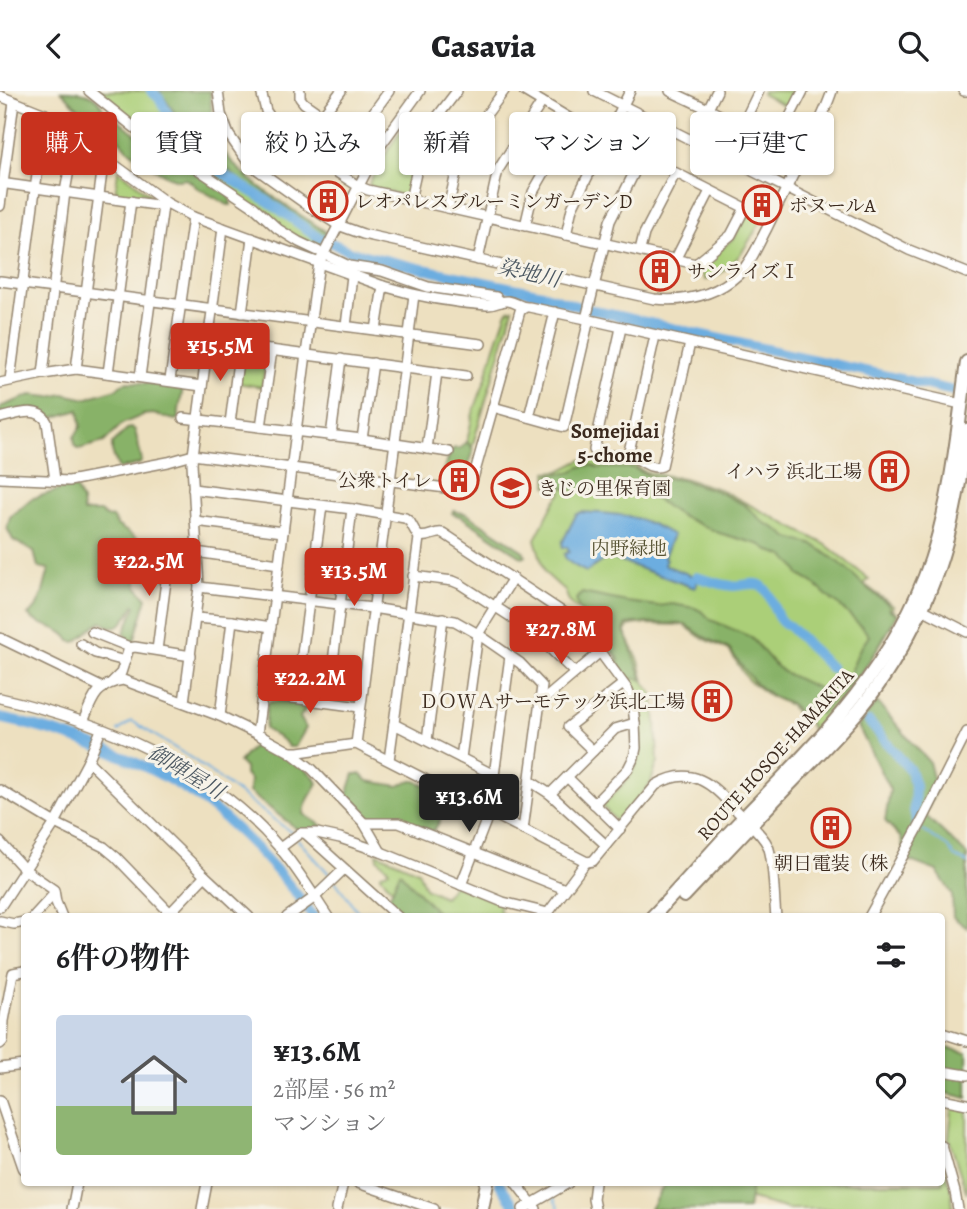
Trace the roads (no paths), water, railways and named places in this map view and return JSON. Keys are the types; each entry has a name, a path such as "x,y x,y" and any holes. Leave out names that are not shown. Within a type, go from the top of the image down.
{"main road":[{"name":"ROUTE HOSOE-HAMAKITA","path":"668,913 849,706 886,655 931,560 949,488 967,362"},
{"name":"ROUTE HOSOE-HAMAKITA","path":"657,913 859,710 881,682 922,609 944,549 964,477 967,430"},
{"path":"481,1209 486,1186"},
{"path":"489,1209 494,1186"}],"street":[{"path":"89,91 156,145 187,162 251,205 299,243 349,266 382,271 428,287 496,297 501,302"},
{"path":"218,91 229,135 245,158 258,170 338,225 363,234 664,300 689,299 713,291 739,274 749,261 787,188 832,91"},
{"path":"261,91 267,112"},
{"path":"300,91 302,100 317,112"},
{"path":"325,112 341,91"},
{"path":"373,112 389,91"},
{"path":"257,734 319,264 377,149 420,91"},
{"path":"410,200 425,133 457,91"},
{"path":"448,208 462,147 504,91"},
{"path":"524,91 559,112"},
{"path":"594,91 909,250 967,273"},
{"path":"619,112 630,91"},
{"path":"708,109 717,91"},
{"path":"749,112 760,91"},
{"path":"792,112 803,91"},
{"path":"673,92 714,112"},
{"path":"0,96 40,112"},
{"path":"0,205 14,101"},
{"path":"478,260 498,170 542,102"},
{"path":"117,166 165,204"},
{"path":"341,175 358,186 377,192 696,264 731,235 745,208 676,174"},
{"path":"36,175 22,284 5,382 76,369 202,386"},
{"path":"43,374 68,175"},
{"path":"76,369 101,175"},
{"path":"525,226 533,193 543,175"},
{"path":"566,235 572,208 588,175"},
{"path":"493,407 564,427 610,219 633,175"},
{"path":"640,250 644,234 675,175"},
{"path":"1,183 165,204 319,264 414,295 491,306 504,300 524,308"},
{"path":"676,260 710,191"},
{"path":"144,203 156,195"},
{"path":"108,373 131,201"},
{"path":"140,377 165,204"},
{"path":"170,380 193,216"},
{"path":"184,702 200,587 192,463 223,228"},
{"path":"242,313 252,238"},
{"path":"346,326 352,276"},
{"path":"0,281 481,344"},
{"path":"376,330 383,286"},
{"path":"356,744 414,295"},
{"path":"0,478 69,481 194,455 467,489 471,486 520,311 529,307 588,317 621,328 690,343 962,397"},
{"path":"528,417 555,312"},
{"path":"621,328 594,450 597,455 635,457 650,467 662,466 690,343"},
{"path":"628,456 655,335"},
{"path":"209,342 466,376"},
{"path":"230,423 240,346"},
{"path":"261,427 272,350"},
{"path":"331,436 341,359"},
{"path":"362,439 373,363"},
{"path":"427,449 437,372"},
{"path":"0,418 34,412 44,416 55,480"},
{"path":"184,418 449,452"},
{"path":"193,489 352,509 407,519 421,539 413,576 389,760"},
{"path":"296,698 322,506"},
{"path":"328,702 352,509"},
{"path":"195,521 283,532"},
{"path":"421,539 443,533 570,617 600,652 631,696 636,748 633,761 594,804"},
{"path":"158,650 168,550 279,564"},
{"path":"413,576 453,581 495,605 540,636 575,673"},
{"path":"461,758 478,633 513,578"},
{"path":"200,587 372,608 460,623 520,663 550,695"},
{"path":"922,609 967,632"},
{"path":"196,618 271,627"},
{"path":"427,740 443,618"},
{"path":"220,716 232,621"},
{"path":"92,632 129,648 135,646 191,656"},
{"path":"1,640 107,685 126,680 184,702 220,716 290,752 312,769 364,824 382,852"},
{"path":"80,644 95,653 125,661"},
{"path":"83,722 93,698 120,675 129,648"},
{"path":"540,703 600,652"},
{"path":"461,885 489,813 510,656"},
{"path":"593,751 568,727 623,684"},
{"path":"523,829 542,686"},
{"path":"263,694 360,707"},
{"path":"0,698 83,722 100,733 155,753 201,779 256,823 280,848 325,913"},
{"path":"550,794 615,729 635,723"},
{"path":"394,724 494,775"},
{"path":"871,913 967,732"},
{"path":"0,907 55,823 90,758 100,733"},
{"path":"290,752 356,744 587,862 593,861 656,785 664,780 690,776 707,782 722,794 769,847 776,913"},
{"path":"90,758 245,913"},
{"path":"566,777 620,829"},
{"path":"530,781 550,794 606,845"},
{"path":"0,790 55,823 104,847 170,913"},
{"path":"364,824 399,823 565,889"},
{"path":"280,848 300,833 317,833 340,838 382,852 503,902 548,913 587,862"},
{"path":"306,834 394,913"},
{"path":"0,842 24,869 54,890 61,913"},
{"path":"293,913 314,898 344,869"},
{"path":"175,913 205,876"},
{"path":"37,913 54,894"},
{"path":"0,921 21,923"},
{"path":"0,1044 3,1041 13,973 21,972"},
{"path":"945,1034 967,1041"},
{"path":"0,1068 21,1066"},
{"path":"945,1071 967,1075"},
{"path":"0,1100 21,1161"},
{"path":"945,1100 967,1104"},
{"path":"945,1156 958,1209"},
{"path":"72,1209 76,1186"},
{"path":"202,1209 206,1186"},
{"path":"337,1209 342,1186"},
{"path":"365,1186 406,1204 434,1209"},
{"path":"518,1186 529,1208 563,1186"},
{"path":"595,1186 595,1209"}],"water":[{"path":"581,512 628,516 673,535 664,557 664,565 696,577 696,587 608,557 586,572 573,565 565,557 564,554 569,552 567,547 563,548 562,543 576,515"}],"waterway":[{"name":"染地川","path":"151,91 159,98 181,138 199,158 269,202 316,236 352,252 542,294 609,314 954,391"},
{"path":"696,577 729,586 762,586 784,624 831,668"},
{"name":"御陣屋川","path":"0,718 108,751 185,789 222,816 251,843 311,913"},
{"path":"118,731 132,721 194,760 292,833"},
{"path":"869,722 910,770 915,785 914,809 917,825"},
{"path":"922,830 967,863"},
{"path":"298,840 332,877"},
{"path":"335,881 359,913"},
{"name":"御陣屋川","path":"501,1186 517,1209"},
{"path":"553,1197 559,1209"}],"place":[{"name":"レオパレスブルーミンガーデンD","path":"328,201"},
{"name":"ボヌールA","path":"762,205"},
{"name":"サンライズⅠ","path":"660,271"},
{"name":"イハラ 浜北工場","path":"889,471"},
{"name":"公衆トイレ","path":"459,480"},
{"name":"きじの里保育園","path":"511,488"},
{"name":"ＤＯＷＡサーモテック浜北工場","path":"712,701"},
{"name":"朝日電装（株","path":"831,828"}],"district":[{"name":"Somejidai 5-chome","path":"615,443"}],"park label":[{"name":"内野緑地","path":"629,548"}]}
